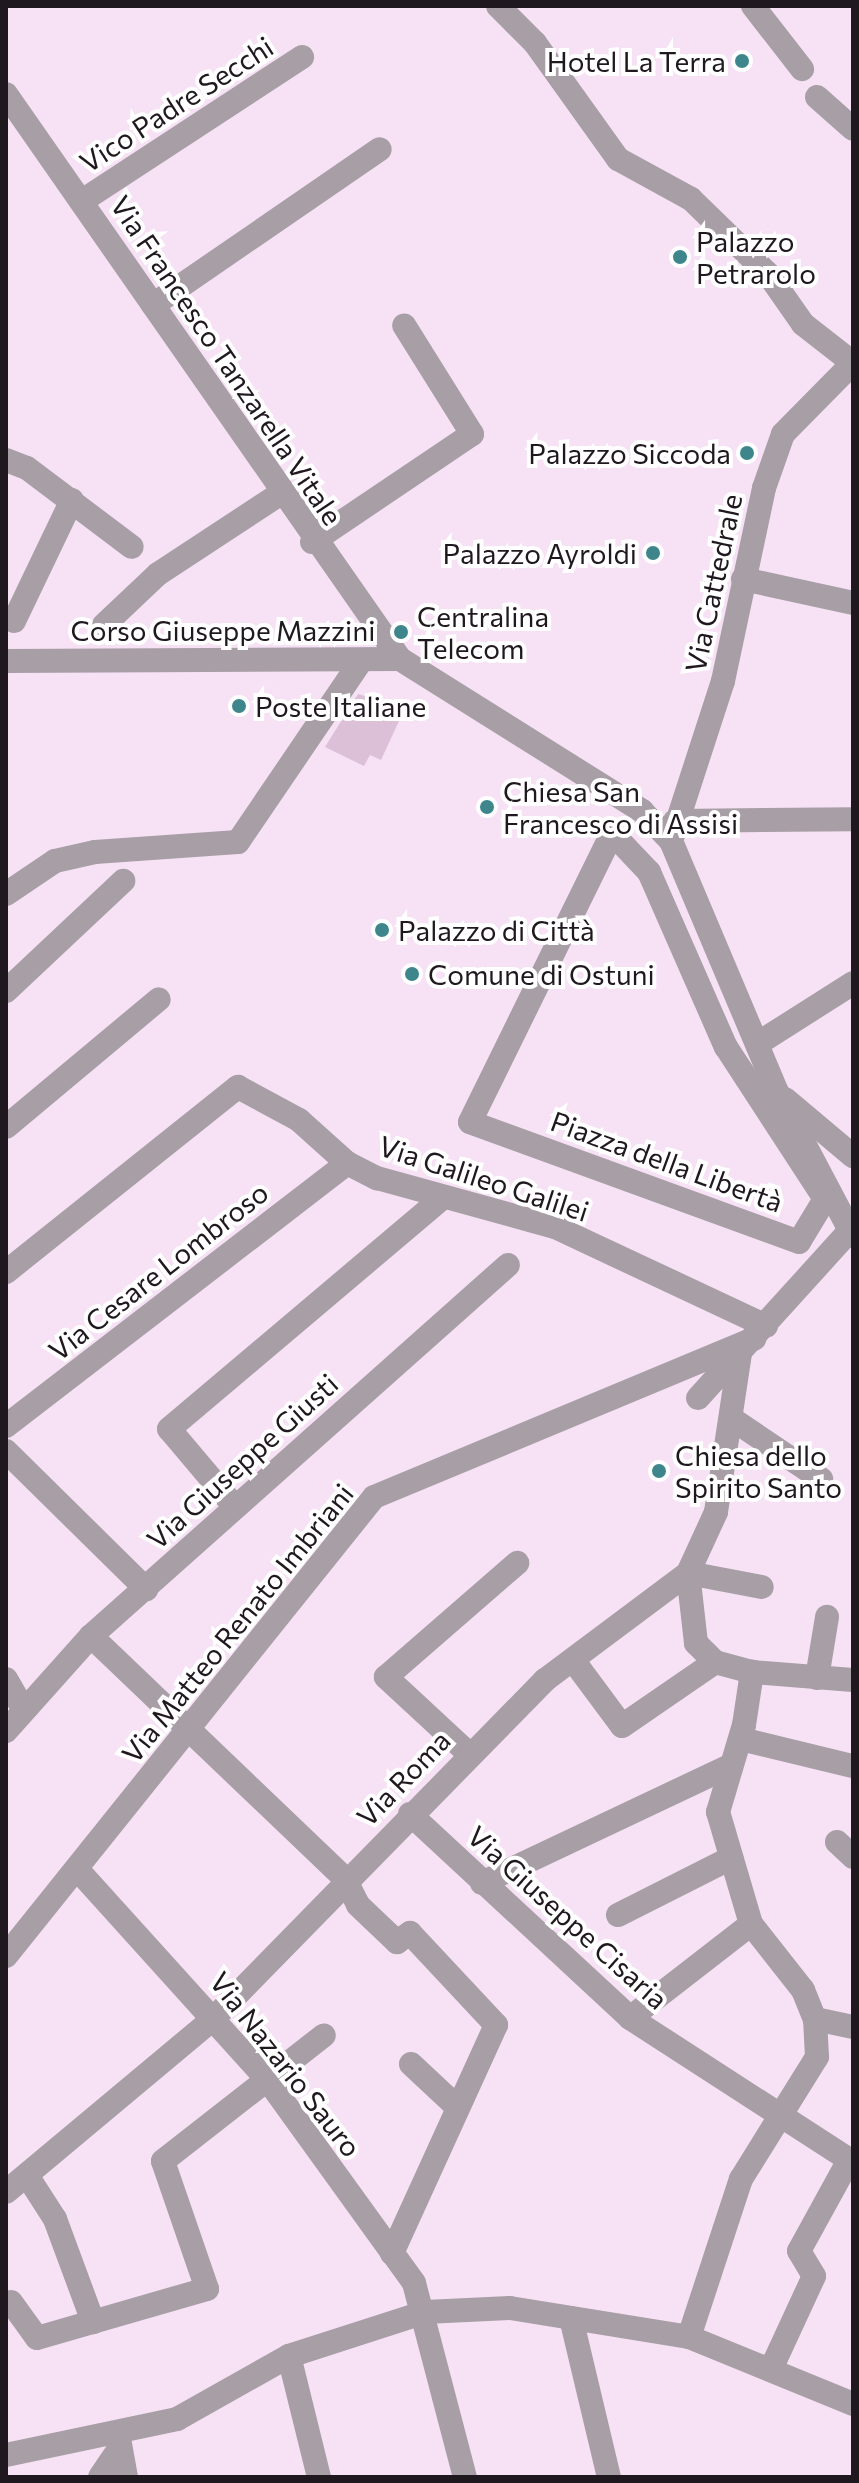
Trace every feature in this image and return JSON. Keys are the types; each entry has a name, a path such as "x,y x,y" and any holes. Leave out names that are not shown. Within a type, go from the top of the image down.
{"street":[{"path":"498,6 535,43 618,159 691,199 768,274 803,324 853,363"},
{"path":"753,6 802,69"},
{"name":"Vico Padre Secchi","path":"82,201 302,57"},
{"name":"Via Francesco Tanzarella Vitale","path":"6,94 283,492 312,542 400,659"},
{"path":"817,97 853,129"},
{"path":"153,305 380,149"},
{"path":"312,542 472,434 404,325"},
{"name":"Via Cattedrale","path":"673,831 723,681 743,579 783,434 853,363"},
{"path":"6,460 72,500 132,547"},
{"path":"104,625 158,574 283,492"},
{"path":"14,621 72,500"},
{"path":"743,579 853,603"},
{"name":"Corso Giuseppe Mazzini","path":"6,661 400,659 673,831"},
{"path":"6,894 55,861 95,852 238,842 361,661"},
{"path":"698,1398 852,1231 777,1092 673,831 853,819"},
{"name":"Piazza della Libertà","path":"612,833 649,872 726,1047 825,1199 799,1242 470,1122 612,833"},
{"path":"6,991 123,881"},
{"path":"757,1044 853,983"},
{"path":"6,1127 159,999"},
{"name":"Via Galileo Galilei","path":"6,1272 238,1087 299,1120 347,1163 442,1198 555,1227 753,1340"},
{"path":"777,1092 853,1156"},
{"name":"Via Cesare Lombroso","path":"6,1426 347,1163"},
{"path":"235,1507 169,1429 442,1198"},
{"name":"Via Giuseppe Giusti","path":"6,1731 23,1708 91,1636 508,1265"},
{"name":"Via Roma","path":"6,2192 28,2177 215,2017 468,1753 573,1660 688,1573 716,1512 753,1340"},
{"name":"Via Matteo Renato Imbriani","path":"6,1956 194,1727 374,1497 753,1340"},
{"path":"735,1421 821,1479"},
{"path":"6,1451 146,1589"},
{"path":"468,1753 386,1677 517,1563"},
{"path":"762,1587 688,1573 696,1643 715,1662 752,1672 853,1680"},
{"path":"817,1678 827,1617"},
{"path":"91,1636 194,1727 345,1879 358,1905 397,1942 410,1933 496,2025 392,2253"},
{"path":"573,1660 622,1726 715,1662"},
{"path":"689,2337 741,2179 817,2057 815,2019 803,1990 751,1924 718,1812 729,1766 741,1739 752,1672"},
{"path":"6,1679 23,1708"},
{"path":"741,1739 853,1766"},
{"path":"482,1883 729,1766"},
{"name":"Via Giuseppe Cisaria","path":"410,1814 630,2018 851,2161"},
{"path":"618,1915 731,1858"},
{"name":"Via Nazario Sauro","path":"77,1869 215,2017 267,2079 392,2253 425,2312 465,2477"},
{"path":"630,2018 751,1924"},
{"path":"815,2019 853,2027"},
{"path":"11,2302 37,2338 207,2289 163,2161 324,2035"},
{"path":"411,2064 457,2107"},
{"path":"772,2367 814,2276 799,2251 851,2161"},
{"path":"28,2177 55,2219 93,2322"},
{"path":"6,2455 119,2440 177,2419 289,2356 425,2312 510,2308 689,2337 772,2367 853,2404"},
{"path":"571,2318 609,2477"},
{"path":"289,2356 319,2477"},
{"path":"100,2477 119,2440"},
{"path":"119,2440 126,2477"}],"shaded area":[{"path":"358,694 405,708 381,760 370,755 364,766 325,747"}],"place":[{"name":"Hotel La Terra","path":"742,61"},
{"name":"Palazzo Petrarolo","path":"680,257"},
{"name":"Palazzo Siccoda","path":"747,453"},
{"name":"Palazzo Ayroldi","path":"653,553"},
{"name":"Centralina Telecom","path":"401,632"},
{"name":"Poste Italiane","path":"239,706"},
{"name":"Chiesa San Francesco di Assisi","path":"487,807"},
{"name":"Palazzo di Città","path":"382,930"},
{"name":"Comune di Ostuni","path":"412,974"},
{"name":"Chiesa dello Spirito Santo","path":"659,1471"}]}
